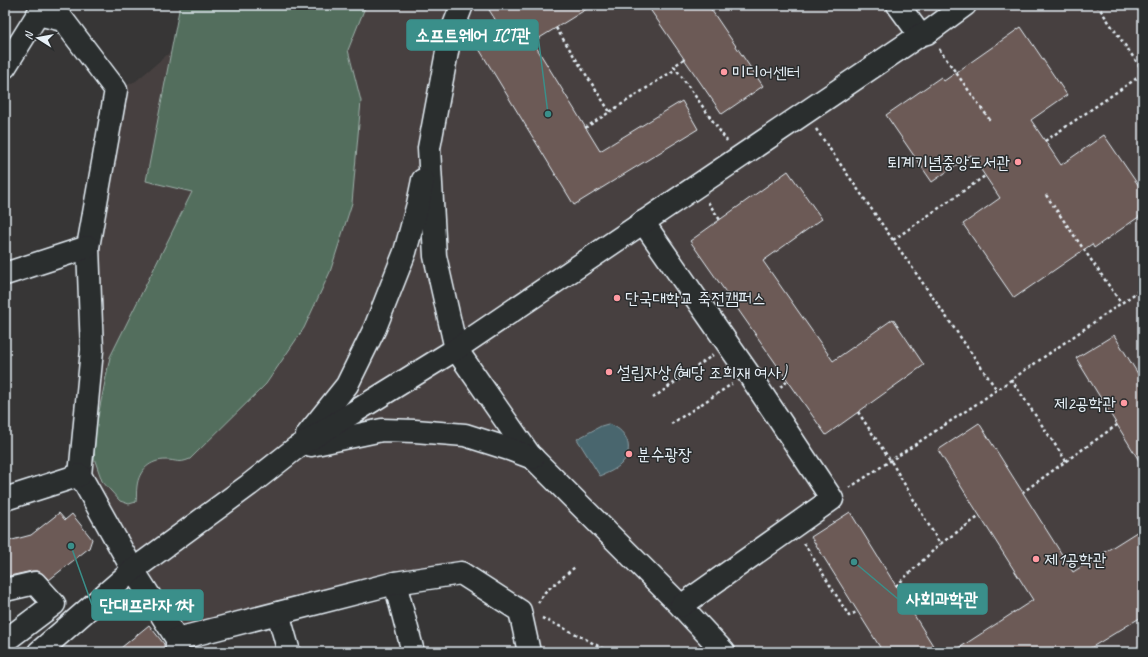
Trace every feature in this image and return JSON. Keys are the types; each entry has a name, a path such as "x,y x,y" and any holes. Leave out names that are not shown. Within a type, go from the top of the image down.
{"street":[{"path":"296,448 348,385 375,328 405,252 418,204 450,36 462,5"},
{"path":"898,5 924,34"},
{"path":"38,652 133,570 249,485 296,448 456,350 643,222 966,5"},
{"path":"5,67 38,14 63,20 116,90 88,247 92,350 80,475 177,645 278,613 395,583 461,573 520,611 529,619 529,652"},
{"path":"429,148 435,256 456,350 529,454 681,606 724,652"},
{"path":"643,222 748,373 832,499 681,606"},
{"path":"5,274 88,247"},
{"path":"296,448 382,430 415,431 465,435 533,458"},
{"path":"5,499 80,475"},
{"path":"5,590 35,583 54,604 5,642"},
{"path":"395,583 413,652"},
{"path":"278,613 289,652"}],"path":[{"path":"1045,141 1143,72 1097,5"},
{"path":"556,28 610,112"},
{"path":"924,34 990,120"},
{"path":"684,59 674,66 676,70 738,158"},
{"path":"585,128 676,70"},
{"path":"805,113 997,390"},
{"path":"893,240 985,176"},
{"path":"1046,195 1121,303"},
{"path":"832,499 997,390 1143,288"},
{"path":"653,398 728,344"},
{"path":"671,424 748,373"},
{"path":"1012,379 1066,462"},
{"path":"858,412 891,460 940,544"},
{"path":"1022,492 1117,425"},
{"path":"896,586 940,544 980,516"},
{"path":"794,526 849,616 858,611"},
{"path":"575,567 545,592 538,601 529,619 544,619 609,652"}],"shaded area":[{"name":"단국대학교 죽전캠퍼스","path":"226,5 1143,5 1143,652 532,652 522,609 462,568 176,629 80,475 88,247 116,90 136,81"}],"green space":[{"path":"180,5 366,5 348,50 361,101 352,203 330,272 304,328 266,384 190,459 180,462 160,460 146,467 138,480 136,502 129,504 120,501 102,481 94,458 96,426 110,357 192,192 146,181"}],"water":[{"path":"608,424 614,426 624,434 627,439 628,451 626,457 620,465 612,471 600,476 577,439 601,426"}],"building":[{"path":"486,5 593,5 533,42 600,151 682,101 698,129 574,205 473,39 498,24"},
{"name":"미디어센터","path":"647,5 708,5 763,86 722,114"},
{"name":"퇴계기념중앙도서관","path":"1021,27 1067,95 1031,120 1061,165 1104,135 1143,192 1143,214 1094,248 1092,244 1014,298 963,224 1000,198 971,155 932,182 886,115 941,77 944,81"},
{"path":"788,171 822,219 763,261 833,361 893,319 924,365 826,435 690,241"},
{"name":"제2공학관","path":"1114,335 1143,382 1143,467 1076,358"},
{"name":"제1공학관","path":"979,423 1073,572 1143,528 1143,616 1084,652 953,652 1033,600 938,450"},
{"path":"850,512 937,652 883,652 811,537"},
{"path":"59,513 65,520 72,514 92,539 89,548 49,580 38,571 5,577 5,542 31,535"},
{"path":"149,625 164,644 164,652 116,652"}],"place":[{"name":"미디어센터","path":"724,72"},
{"name":"소프트웨어 ICT관","path":"548,114"},
{"name":"퇴계기념중앙도서관","path":"1018,162"},
{"name":"단국대학교 죽전캠퍼스","path":"617,298"},
{"name":"설립자상(혜당 조희재 여사)","path":"609,372"},
{"name":"제2공학관","path":"1124,403"},
{"name":"분수광장","path":"629,454"},
{"name":"단대프라자1차","path":"71,546"},
{"name":"제1공학관","path":"1036,559"},
{"name":"사회과학관","path":"854,562"}]}
